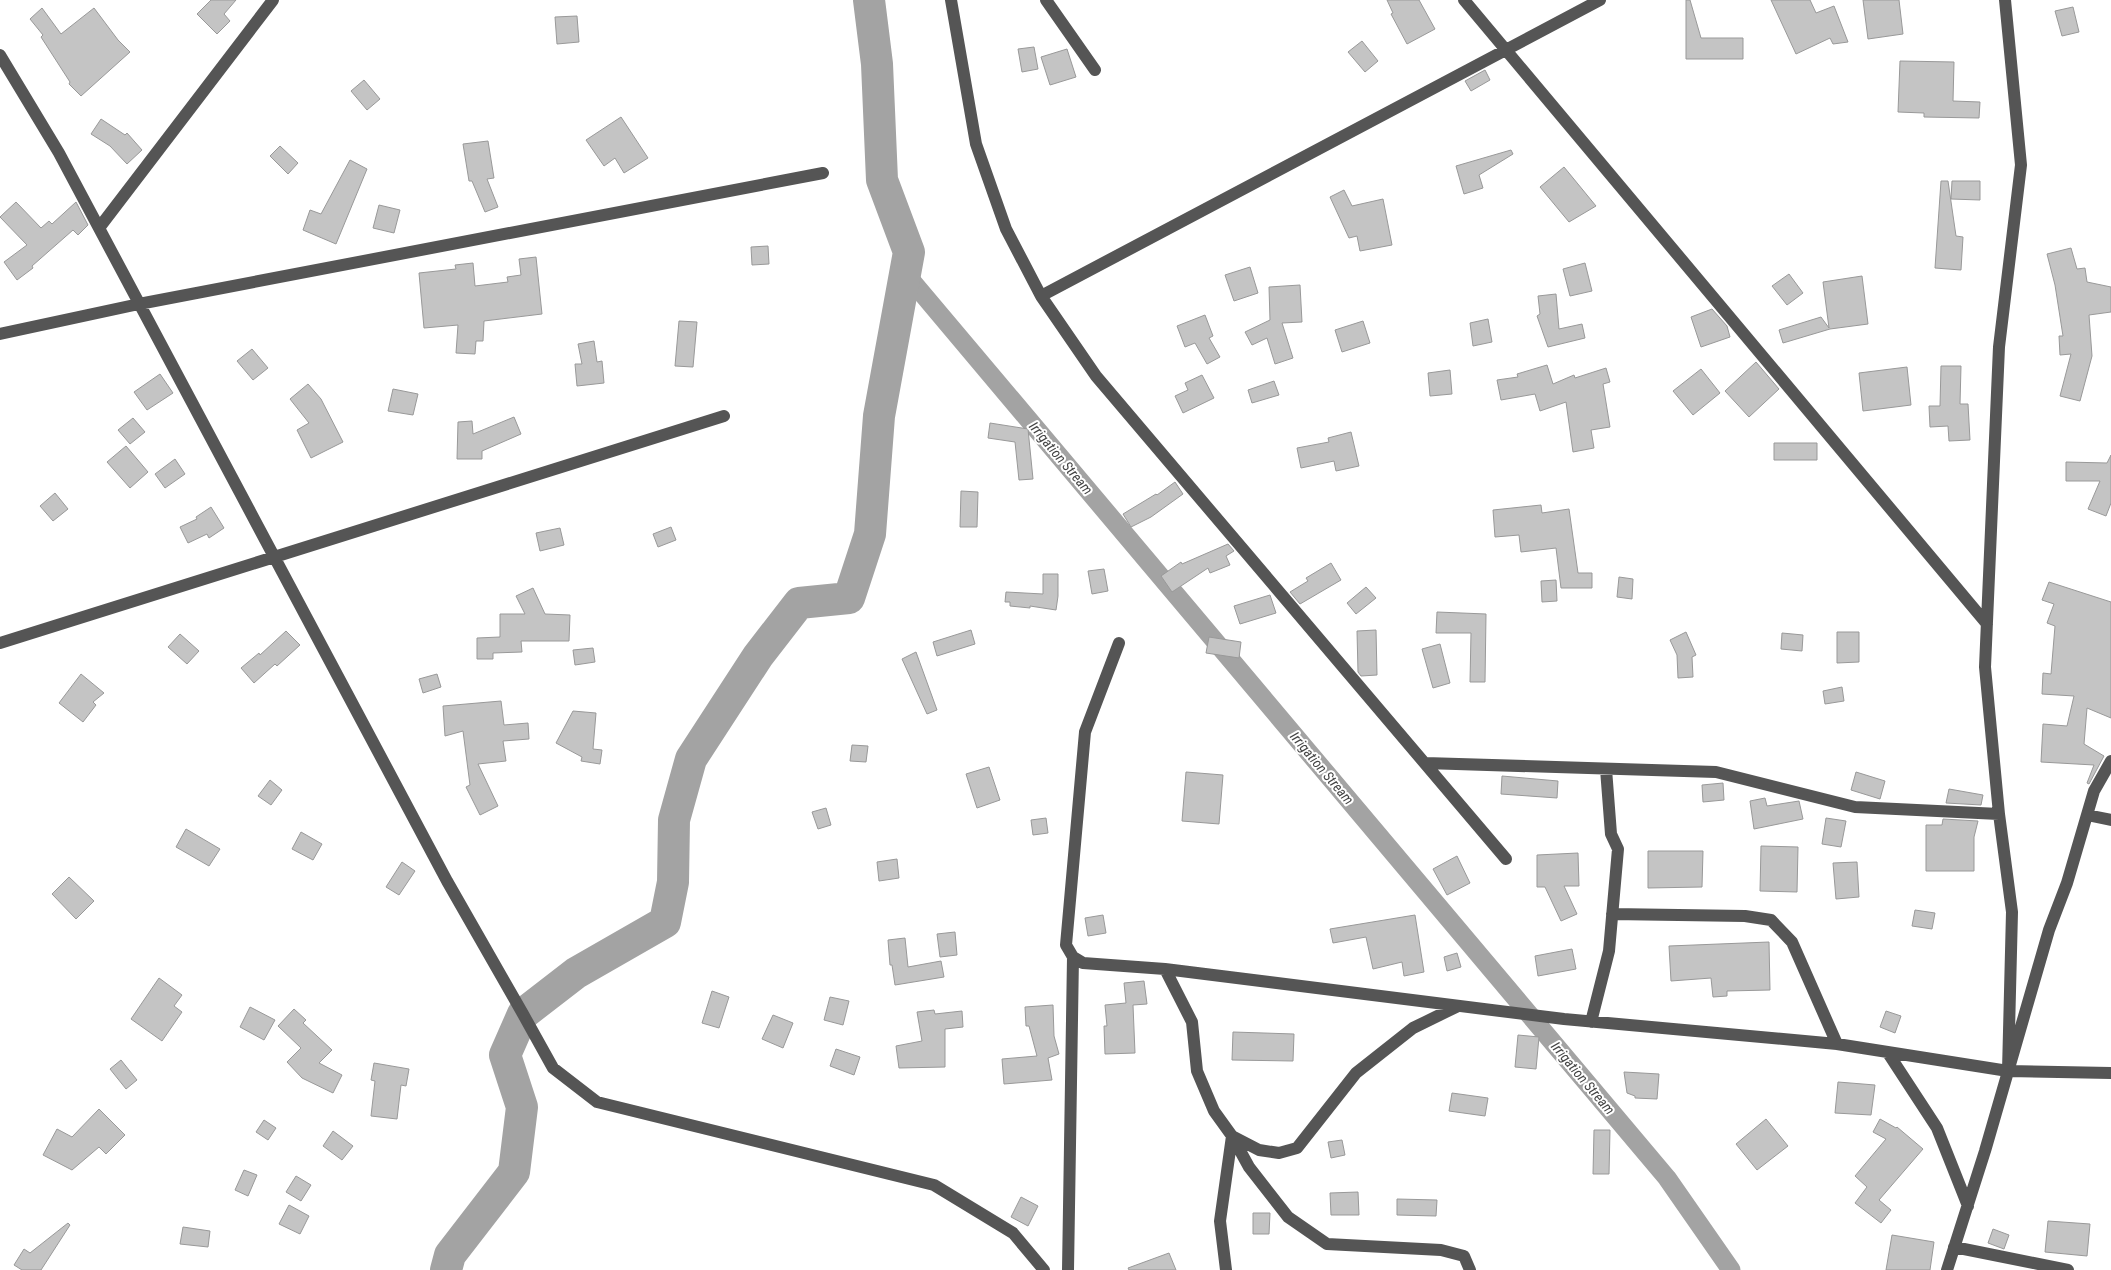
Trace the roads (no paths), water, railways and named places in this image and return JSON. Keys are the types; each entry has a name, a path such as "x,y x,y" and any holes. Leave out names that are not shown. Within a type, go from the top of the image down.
{"street":[{"path":"99,228 273,0"},
{"path":"951,0 976,144 1006,229 1041,296 1096,376 1506,859"},
{"path":"1046,0 1095,70"},
{"path":"1464,0 1987,624"},
{"path":"1041,296 1600,0"},
{"path":"2006,0 2020,165 1999,347 1985,668 1999,814 2012,912 2008,1071"},
{"path":"0,55 59,153 447,881 553,1068 597,1102 934,1185 1013,1233 1044,1270"},
{"path":"0,334 139,304 823,172"},
{"path":"0,643 724,416"},
{"path":"1119,643 1085,732 1066,945 1073,957 1083,963 1165,970 1591,1022 1837,1044 2008,1071 2111,1074"},
{"path":"1947,1270 1968,1206 2049,930 2068,883 2094,792 2111,761"},
{"path":"1425,763 1716,772 1855,807 1999,814"},
{"path":"1591,1022 1609,951 1618,849 1611,834 1606,769"},
{"path":"2088,815 2111,820"},
{"path":"1612,914 1745,916 1771,920 1792,942 1837,1044"},
{"path":"1068,1270 1073,957"},
{"path":"1165,970 1192,1022 1197,1071 1214,1111 1232,1136 1249,1167 1288,1216 1327,1244 1441,1250 1464,1256 1470,1270"},
{"path":"1232,1136 1259,1150 1279,1153 1297,1148 1356,1073 1413,1028 1459,1006"},
{"path":"1888,1053 1937,1128 1968,1206"},
{"path":"1226,1270 1220,1221 1232,1136"},
{"path":"1954,1247 2022,1265 2068,1270"}],"waterway":[{"path":"446,1270 450,1255 514,1172 522,1107 505,1055 523,1014 576,973 665,922 673,882 674,820 691,759 758,656 799,603 849,598 870,534 879,416 909,252 882,180 877,64 869,0"},
{"name":"Irrigation Stream","path":"905,273 1667,1178 1731,1270"}]}
